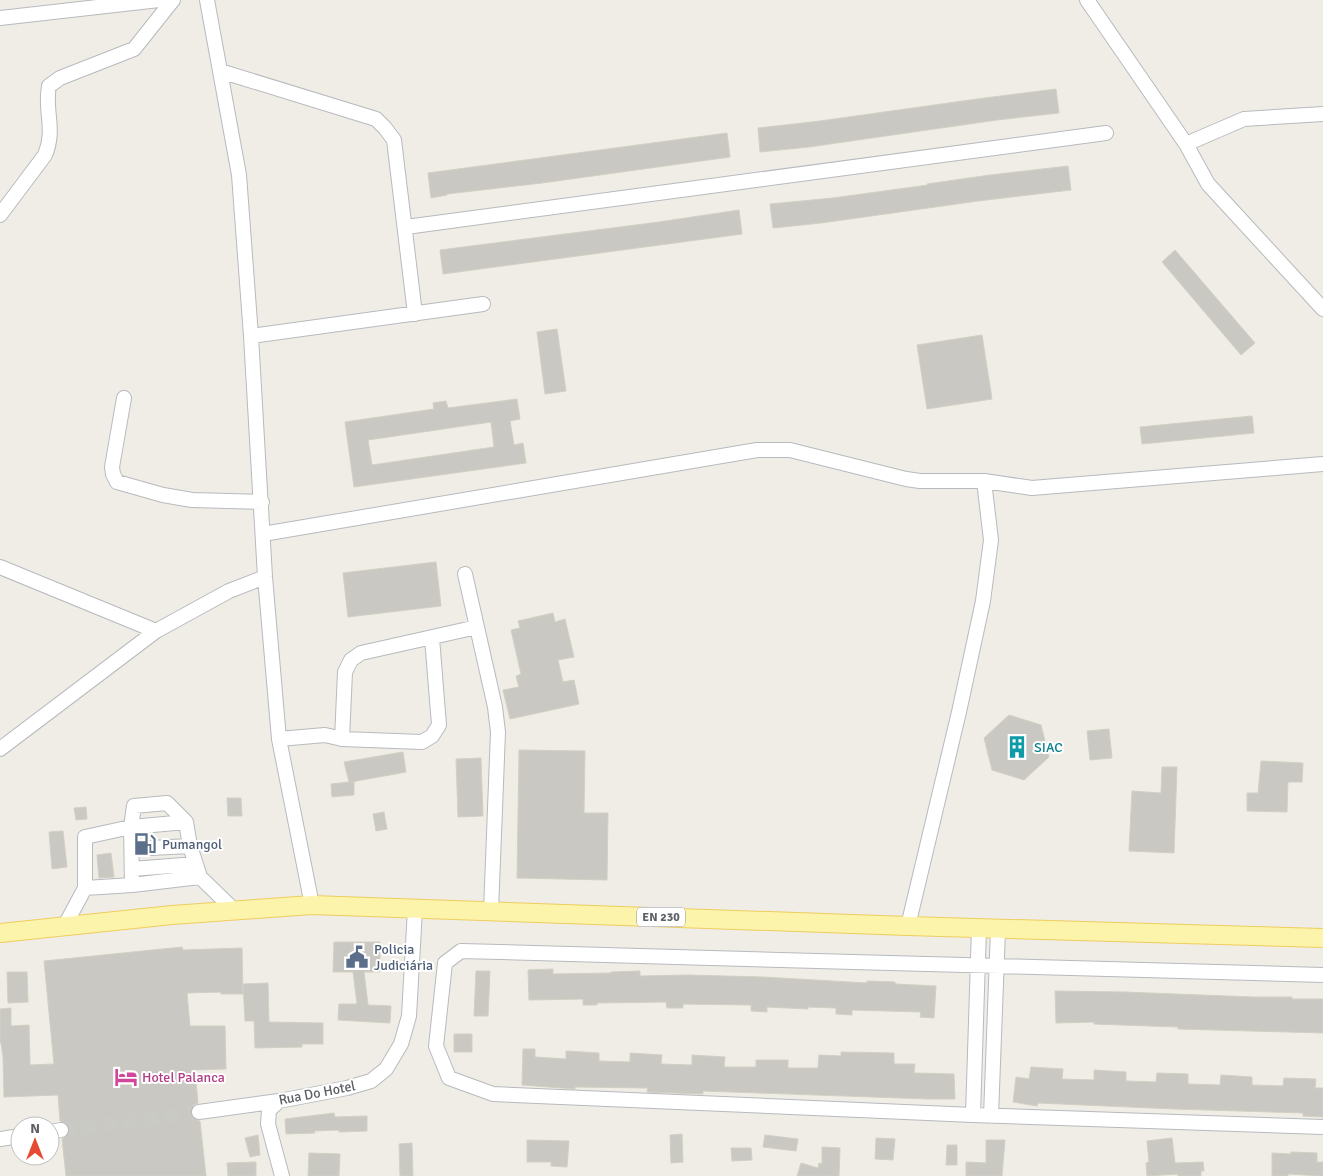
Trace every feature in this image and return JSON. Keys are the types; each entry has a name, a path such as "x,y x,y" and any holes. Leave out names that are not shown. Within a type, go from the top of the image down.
{"main road":[{"name":"EN 230","path":"0,934 172,915 312,905 908,926 1323,938"}],"street":[{"path":"0,18 159,0"},
{"path":"0,215 45,155 51,131 47,96 49,86 60,78 134,49 172,0"},
{"path":"207,0 239,175 262,502 265,577 279,739 312,905"},
{"path":"1087,0 1186,144 1208,184 1323,309"},
{"path":"220,71 376,119 385,128 394,140 415,314"},
{"path":"1186,144 1244,119 1323,114"},
{"path":"406,228 1106,134"},
{"path":"251,336 483,304"},
{"path":"124,398 112,467 117,482 163,495 192,500 262,502"},
{"path":"264,534 757,450 790,450 920,481 984,481 1032,488 1051,488 1323,464"},
{"path":"908,926 959,712 983,601 991,540 984,481"},
{"path":"0,567 156,631"},
{"path":"465,574 495,707 498,732 491,912"},
{"path":"0,749 156,631 229,591 265,577"},
{"path":"342,739 345,672 351,660 361,653 477,627"},
{"path":"279,739 325,735 342,739 422,742 432,736 439,725 432,638"},
{"path":"132,885 131,826 134,806 167,803 186,822 190,846 198,870 235,911"},
{"path":"64,927 85,888 85,837 131,826 186,822"},
{"path":"132,850 190,846"},
{"path":"132,869 198,870"},
{"path":"85,888 132,885 198,870"},
{"name":"Rua Do Hotel","path":"199,1112 279,1101 348,1088 371,1082 386,1069 401,1044 409,1016 415,909"},
{"path":"973,1115 979,928"},
{"path":"991,1116 998,928"},
{"path":"1323,975 461,951 444,963 436,1046 449,1078 494,1094 991,1116 1323,1127"},
{"path":"279,1101 269,1110 268,1124 282,1176"}],"building":[{"path":"1056,89 1059,113 760,152 758,128"},
{"path":"727,133 730,157 447,194 431,198 428,173"},
{"path":"1068,166 1071,190 773,228 770,204 833,198 990,175"},
{"path":"739,210 742,234 443,274 440,250"},
{"path":"1175,250 1255,343 1241,355 1162,262"},
{"path":"557,329 566,391 545,394 537,332"},
{"path":"982,335 992,399 927,409 917,345"},
{"path":"517,399 520,419 510,421 514,445 523,443 526,463 354,487 345,422 434,409 433,403 446,401 448,408","holes":["491,422 494,447 372,465 368,440"]},
{"path":"1252,416 1254,433 1142,444 1140,427"},
{"path":"436,562 441,606 348,617 343,573"},
{"path":"553,613 555,622 565,619 574,657 558,660 563,682 574,680 579,704 510,719 503,690 519,687 516,676 521,674 511,630 520,628 518,621"},
{"name":"SIAC","path":"1009,715 1041,725 1049,757 1024,780 992,770 984,738"},
{"path":"1109,729 1112,758 1090,760 1087,731"},
{"path":"519,750 585,751 584,813 608,813 607,880 517,878"},
{"path":"403,752 406,772 351,782 354,782 354,795 332,797 331,784 349,782 344,762"},
{"path":"481,758 483,816 458,817 456,759"},
{"path":"1261,761 1303,763 1302,782 1288,782 1287,812 1247,811 1247,793 1258,793"},
{"path":"1162,767 1177,767 1174,853 1129,851 1132,791 1161,793"},
{"path":"227,798 241,798 242,816 228,816"},
{"path":"86,807 87,819 76,820 74,808"},
{"path":"384,812 387,829 376,831 373,814"},
{"path":"63,831 67,867 52,869 49,832"},
{"path":"111,853 114,877 99,878 97,855"},
{"path":"334,942 380,942 380,972 364,972 368,1005 391,1006 390,1023 338,1020 339,1004 357,1004 353,972 333,972"},
{"name":"Hotel Palanca","path":"182,947 183,950 242,948 243,994 221,994 221,992 187,993 190,1026 225,1026 226,1069 195,1070 198,1103 193,1105 190,1113 192,1118 200,1121 206,1176 66,1176 62,1139 67,1136 70,1129 67,1124 60,1121 58,1095 4,1097 3,1057 0,1043 0,1009 11,1008 11,1026 29,1025 30,1065 54,1064 44,961"},
{"path":"553,969 553,974 640,971 640,976 763,977 867,983 867,981 895,982 895,984 936,986 934,1018 920,1017 921,1012 852,1010 852,1015 836,1014 836,1008 767,1007 767,1012 751,1011 751,1005 683,1004 683,1008 667,1008 666,1002 583,1005 583,999 529,1000 528,970"},
{"path":"476,971 490,971 488,1016 474,1016"},
{"path":"7,972 27,972 28,1002 8,1003"},
{"path":"268,983 269,1022 323,1023 323,1044 302,1044 302,1047 255,1048 254,1021 245,1021 243,984"},
{"path":"1055,991 1323,999 1323,1033 1178,1029 1178,1027 1094,1024 1094,1022 1056,1023"},
{"path":"454,1034 472,1034 472,1052 454,1052"},
{"path":"523,1049 535,1049 535,1057 566,1059 566,1051 599,1053 599,1061 630,1062 630,1053 662,1055 661,1064 692,1065 692,1055 725,1057 724,1067 756,1067 756,1060 788,1060 788,1068 818,1068 819,1055 841,1056 841,1052 894,1053 894,1064 915,1064 914,1073 954,1074 955,1099 703,1091 703,1094 647,1092 648,1088 575,1087 575,1089 522,1085"},
{"path":"1031,1067 1063,1069 1062,1079 1094,1080 1094,1070 1126,1072 1126,1081 1156,1082 1157,1073 1188,1074 1188,1084 1220,1085 1221,1075 1252,1077 1252,1085 1283,1086 1284,1078 1316,1079 1315,1088 1323,1088 1323,1117 1303,1116 1303,1113 1038,1103 1037,1106 1013,1102 1016,1077 1029,1079"},
{"path":"334,1113 335,1117 367,1116 367,1131 339,1132 339,1130 286,1134 285,1119"},
{"path":"682,1134 683,1162 671,1163 670,1135"},
{"path":"258,1135 260,1155 250,1157 245,1138"},
{"path":"765,1135 798,1139 796,1151 763,1147"},
{"path":"876,1138 895,1139 893,1160 875,1159"},
{"path":"1172,1138 1175,1163 1203,1162 1204,1171 1201,1171 1201,1176 1178,1176 1178,1174 1147,1176 1146,1163 1149,1162 1147,1141"},
{"path":"527,1140 569,1141 567,1167 551,1166 551,1162 527,1162"},
{"path":"986,1140 1005,1140 1002,1176 966,1176 966,1162 986,1163"},
{"path":"412,1143 413,1176 400,1176 399,1144"},
{"path":"947,1145 957,1145 957,1165 946,1165"},
{"path":"822,1147 840,1148 839,1176 797,1176 801,1163 818,1168 819,1163 822,1164"},
{"path":"731,1148 751,1148 752,1160 732,1161"},
{"path":"1291,1152 1317,1153 1317,1162 1323,1162 1323,1176 1288,1174 1288,1176 1272,1176 1272,1153 1291,1154"},
{"path":"309,1153 340,1154 339,1176 308,1176"},
{"path":"256,1162 256,1176 228,1176 227,1163"}],"tunnel":[{"path":"61,1130 199,1112"}],"place":[{"name":"SIAC","path":"1017,747"},
{"name":"Pumangol","path":"145,844"},
{"name":"Policia Judiciária","path":"357,957"},
{"name":"Hotel Palanca","path":"126,1077"}]}
